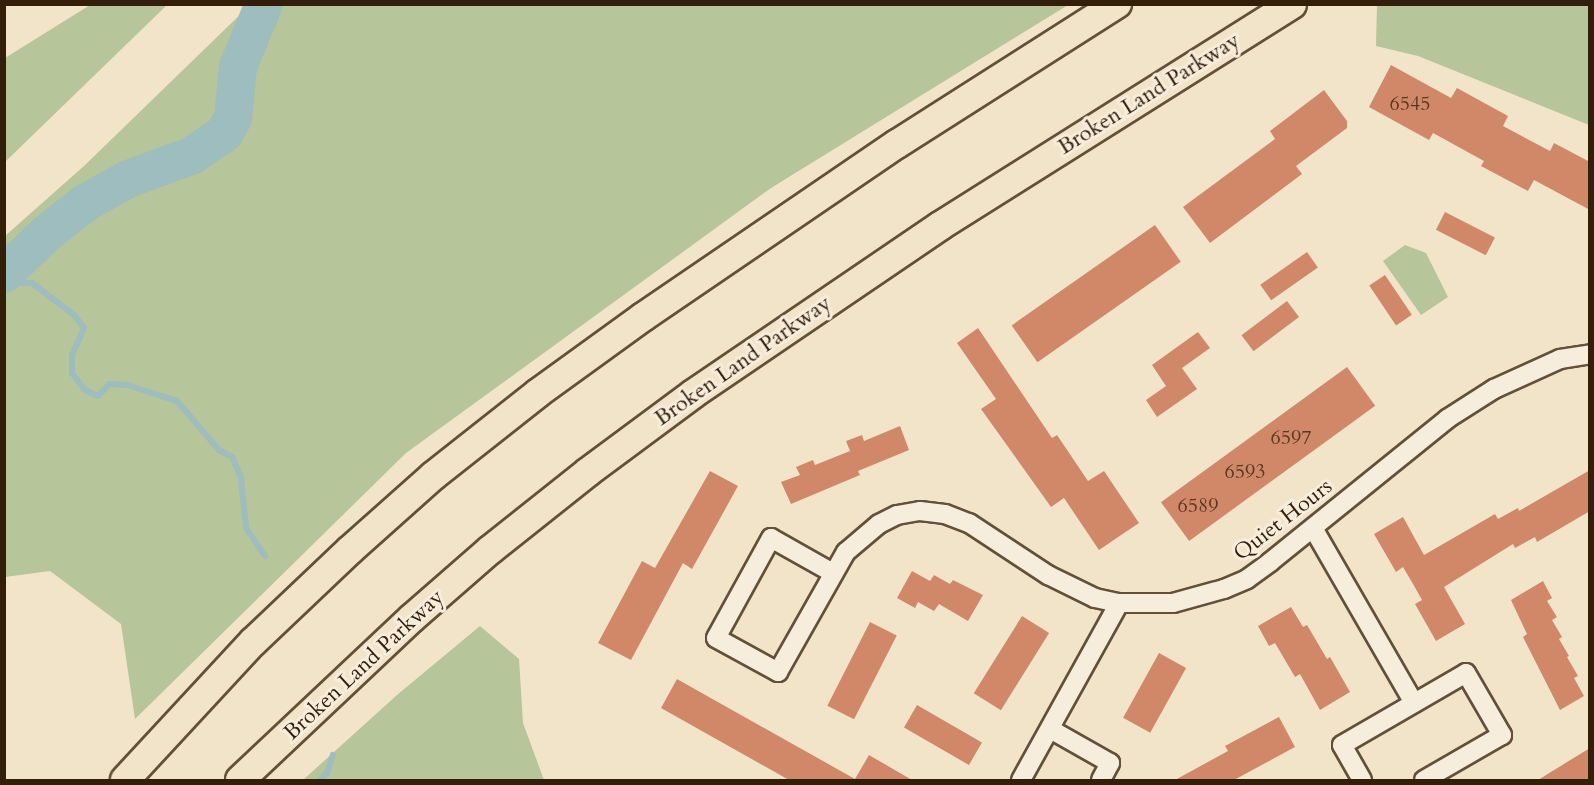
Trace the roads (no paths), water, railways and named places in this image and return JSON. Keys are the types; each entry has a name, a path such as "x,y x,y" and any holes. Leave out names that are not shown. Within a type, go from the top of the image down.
{"main road":[{"path":"125,780 253,642 350,550 433,476 538,393 643,317 897,144 1118,4"},
{"name":"Broken Land Parkway","path":"240,780 412,618 490,550 588,472 693,394 940,226 1292,4"}],"street":[{"name":"Quiet Hours","path":"833,573 771,538 716,638 778,672 846,552 870,530 897,515 920,511 945,514 969,523 1072,589 1095,598 1119,603 1173,603 1224,589 1247,579 1447,419 1494,388 1560,359 1590,354"},
{"path":"1313,528 1414,703"},
{"path":"1021,780 1119,603"},
{"path":"1362,780 1342,745 1466,673 1502,735 1424,780"},
{"path":"1050,729 1110,764 1101,780"}],"waterway":[{"path":"4,274 47,233 85,203 128,179 191,156 224,134 233,118 238,67 264,4"},
{"path":"4,283 32,283 74,315 84,328 72,355 72,373 85,390 98,396 109,384 127,385 177,401 219,450 232,457 241,477 246,528 265,556"},
{"path":"320,780 327,773 333,755"}]}
